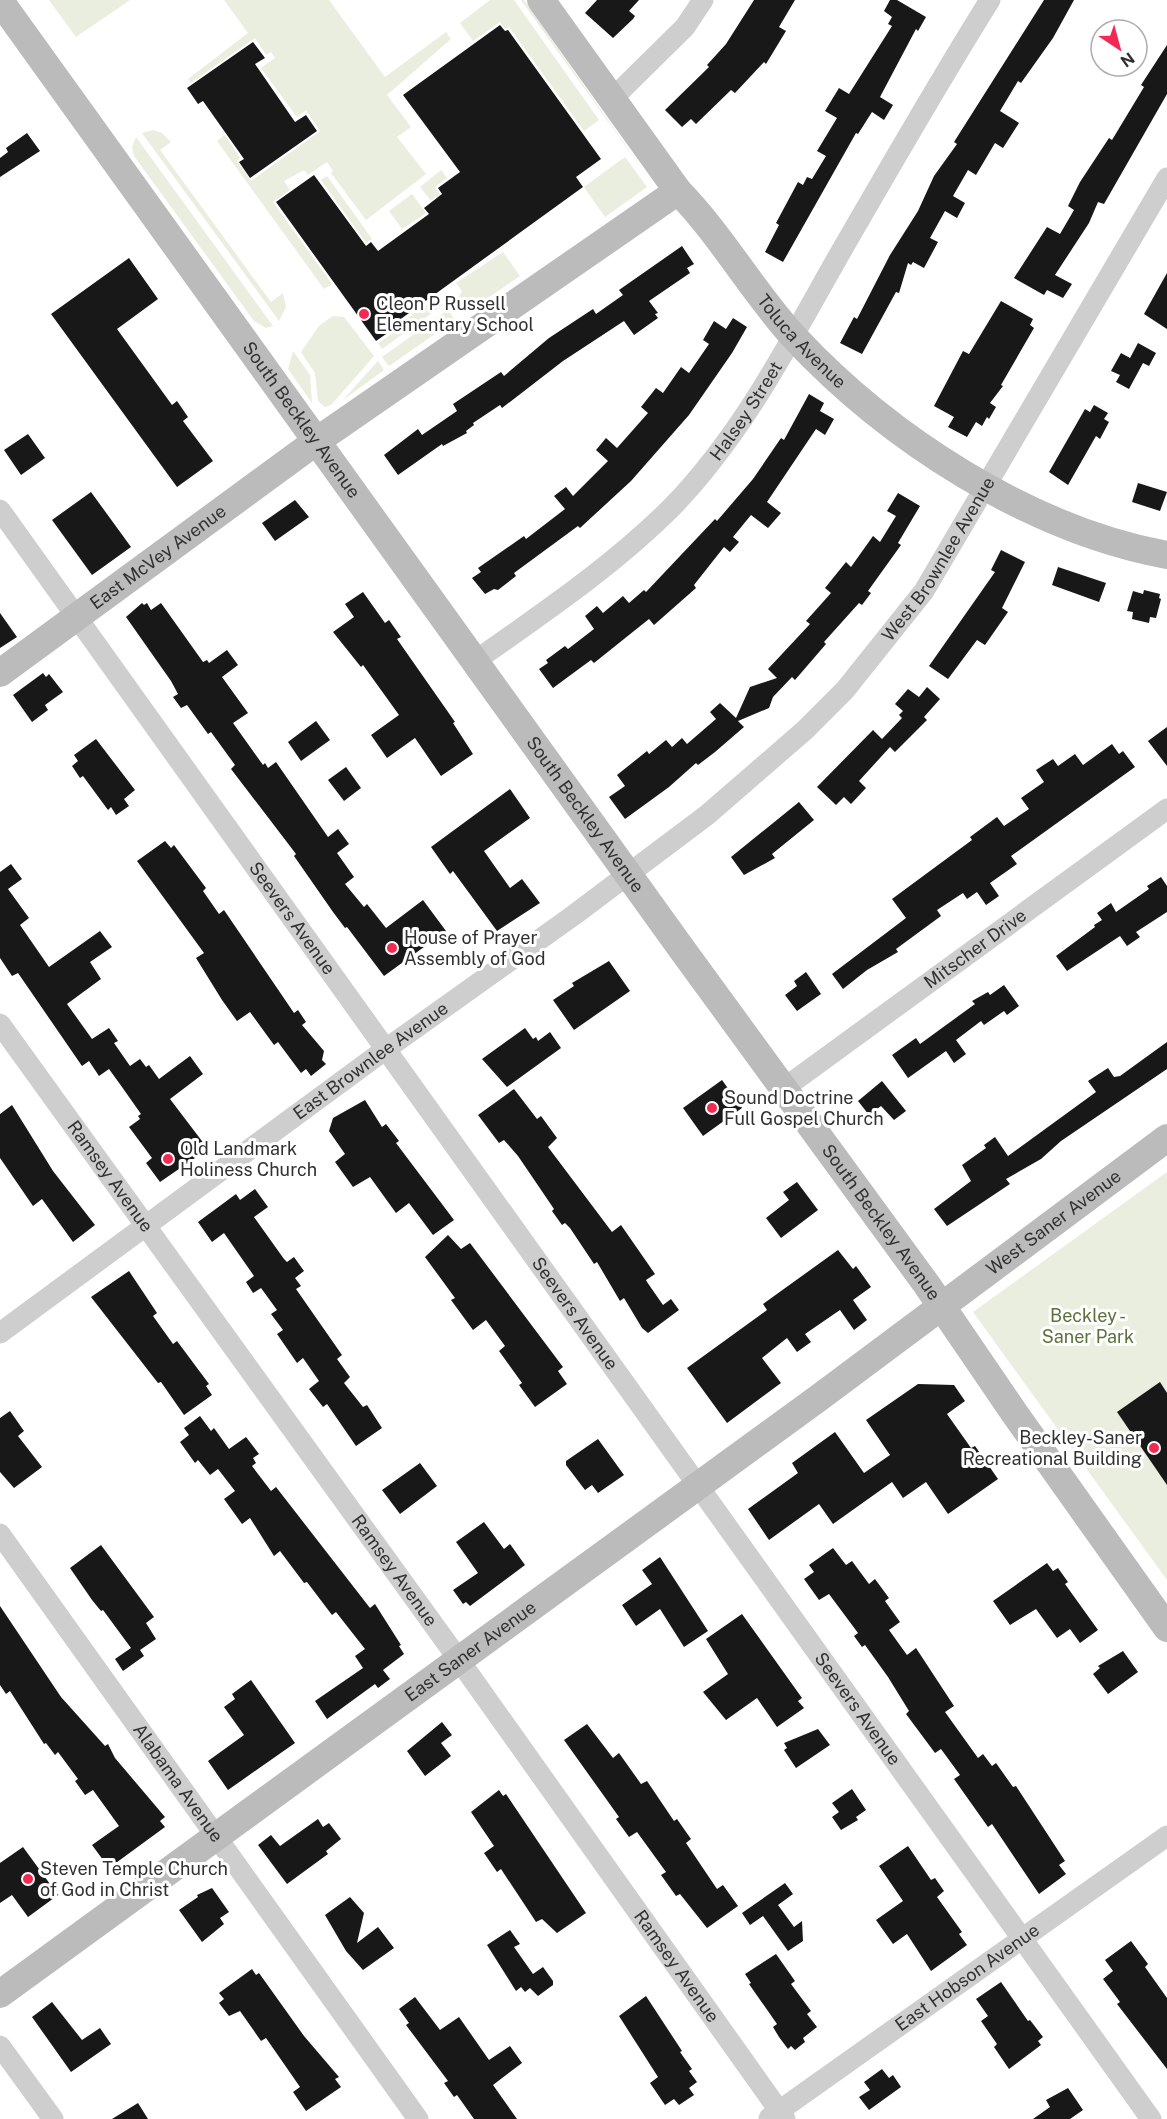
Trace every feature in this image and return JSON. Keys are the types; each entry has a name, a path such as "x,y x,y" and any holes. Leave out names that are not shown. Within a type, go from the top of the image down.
{"street":[{"name":"Toluca Avenue","path":"541,0 678,191 704,218 745,276 794,336 839,381 883,418 944,462 987,488 1048,517 1111,541 1167,555"},
{"path":"612,99 685,27 703,0"},
{"name":"Halsey Street","path":"475,661 620,554 672,507 710,464 757,398 897,154 990,0"},
{"name":"South Beckley Avenue","path":"0,1 940,1306 1167,1628"},
{"name":"West Brownlee Avenue","path":"628,873 707,815 754,776 845,690 924,591 987,488 1167,178"},
{"name":"East McVey Avenue","path":"0,673 318,440 678,191"},
{"name":"Seevers Avenue","path":"0,510 1151,2119"},
{"name":"Mitscher Drive","path":"783,1089 1167,809"},
{"name":"East Brownlee Avenue","path":"0,1333 386,1048 574,915 628,873"},
{"name":"Ramsey Avenue","path":"0,1024 459,1660 777,2116"},
{"name":"West Saner Avenue","path":"940,1306 1167,1138"},
{"name":"East Saner Avenue","path":"0,1994 699,1485 940,1306"},
{"name":"Alabama Avenue","path":"0,1534 418,2119"},
{"name":"East Hobson Avenue","path":"777,2116 1022,1937 1167,1836"},
{"path":"0,2046 53,2119"}],"green space":[{"path":"49,0 130,0 76,37"},
{"path":"224,0 329,0 385,77 446,32 451,39 387,95 411,127 397,137 426,174 366,220 331,173 333,171 327,162 308,175 304,170 284,181 290,190 273,202 332,284 324,289 217,141 225,135 240,158 237,161 251,181 320,131 306,110 297,117 261,68 275,58 271,52 266,55 255,38 191,83 188,79 248,33"},
{"path":"490,0 514,0 599,120 584,131 509,27 505,29 500,22 473,41 460,23"},
{"path":"521,0 524,0 652,183"},
{"path":"153,130 162,133 171,142 160,150 271,302 283,293 286,307 279,321 142,133"},
{"path":"136,137 273,326 266,328 254,321 134,156 132,147"},
{"path":"625,157 647,187 605,217 584,187"},
{"path":"441,170 447,178 435,187 444,200 440,202 436,197 431,201 420,187"},
{"path":"327,176 372,239 366,243 321,180"},
{"path":"412,194 426,213 402,229 389,211"},
{"path":"503,252 520,276 466,313 457,300 462,291 456,283"},
{"path":"437,297 443,305 382,349 378,343 403,327 401,323"},
{"path":"448,310 455,320 389,366 382,357"},
{"path":"333,316 344,317 374,356 331,405 325,407 318,401 315,373 301,352 319,326"},
{"path":"293,351 310,375 312,403 288,369"},
{"path":"378,361 384,370 343,400"},
{"name":"Beckley - Saner Park","path":"1167,1172 1167,1580 973,1312"}],"building":[{"path":"597,0 639,0 629,11 635,16 633,19 613,38 585,13"},
{"path":"754,0 795,0 779,27 786,31 766,64 764,62 735,93 731,90 696,124 691,119 682,127 665,110 709,67 707,65 726,44"},
{"path":"890,0 897,0 926,17 918,31 916,29 880,97 893,105 884,120 872,112 858,134 856,133 783,262 765,252 779,225 776,223 798,182 803,185 807,177 812,179 826,156 817,151 837,118 825,111 839,88 849,94 892,26 888,24 892,17 884,11"},
{"path":"1044,0 1074,0 1053,38 1021,83 1018,81 1000,111 1019,123 1003,148 995,143 976,175 968,170 953,196 965,203 957,218 945,211 930,238 938,242 924,268 913,262 911,265 908,263 899,293 896,292 862,354 840,343 854,317 857,319 890,255 918,211 934,176 957,144 954,142"},
{"path":"500,25 505,31 508,30 601,159 576,177 583,187 387,329 389,332 376,341 276,202 314,175 366,246 371,242 378,251 429,214 424,208 442,194 438,188 460,172 403,95"},
{"path":"253,42 265,58 255,64 295,122 306,115 317,131 250,178 239,162 244,159 203,101 198,104 187,88"},
{"path":"1167,45 1167,94 1104,204 1098,202 1089,223 1055,275 1072,284 1063,298 1047,290 1044,295 1014,278 1047,227 1060,234 1074,210 1068,206 1080,182 1109,138 1112,140 1144,87 1141,85 1146,78 1149,78 1149,73"},
{"path":"27,133 40,151 0,177 0,158 8,152 6,148"},
{"path":"682,246 694,264 687,268 690,273 649,301 658,313 655,314 658,318 634,335 624,321 563,361 502,408 500,405 473,423 474,425 466,431 467,433 443,446 442,444 398,475 384,455 418,429 422,435 457,411 453,404 501,372 504,376 549,338 593,309 596,314 623,295 619,290"},
{"path":"129,258 158,299 117,329 172,405 177,401 188,417 183,421 213,461 177,487 51,314"},
{"path":"1167,273 1167,329 1144,314"},
{"path":"1001,301 1033,319 1030,325 1034,328 1001,385 1003,386 990,403 996,407 989,419 987,417 982,426 976,422 967,437 948,427 954,417 934,406 963,351 969,354"},
{"path":"733,318 747,327 732,353 689,415 631,481 580,528 578,526 514,573 516,576 498,590 494,589 485,594 472,578 481,572 478,568 524,536 526,539 565,509 554,496 566,487 573,496 608,461 596,450 606,438 617,448 648,413 641,407 656,388 663,393 681,367 689,373 709,344 703,340 714,321 726,329"},
{"path":"1138,343 1156,353 1149,366 1143,363 1129,389 1116,382 1120,375 1111,371 1121,353 1130,358"},
{"path":"809,394 824,403 820,411 834,419 825,435 816,429 767,502 781,513 768,528 751,515 733,537 739,542 730,552 724,547 694,585 696,588 654,625 649,619 594,663 591,660 553,688 539,669 548,663 546,660 565,646 568,649 594,629 585,616 597,606 603,613 623,596 629,603 644,590 646,592 715,519 717,521 753,479 781,438 784,440"},
{"path":"1094,405 1108,413 1104,419 1109,422 1100,439 1096,436 1068,485 1049,472 1085,409 1090,412"},
{"path":"28,434 45,458 21,475 4,450"},
{"path":"1138,483 1167,492 1160,511 1132,502"},
{"path":"91,492 131,547 92,575 52,520"},
{"path":"898,493 920,506 898,543 901,545 868,591 871,593 862,605 859,603 824,642 826,644 795,680 792,677 773,697 769,708 738,721 744,727 715,752 698,765 696,763 669,787 625,819 609,797 625,786 617,775 647,751 649,754 666,740 672,747 682,738 687,744 716,719 710,712 720,703 736,718 750,687 777,678 768,669 810,624 806,621 831,593 825,588 846,562 851,567 873,536 880,542 896,516 887,511"},
{"path":"295,500 309,517 275,541 262,523"},
{"path":"1001,550 1025,562 1002,608 1008,612 985,645 977,640 948,679 929,666 995,572 991,570"},
{"path":"1058,567 1106,583 1099,602 1052,585"},
{"path":"1144,590 1160,594 1161,599 1156,618 1150,617 1149,623 1132,619 1133,612 1127,611 1133,591 1143,594"},
{"path":"363,592 385,623 389,620 401,637 397,639 455,722 453,723 473,754 441,776 415,738 387,758 371,735 399,715 363,665 361,667 333,632 354,617 345,604"},
{"path":"142,603 144,605 147,603 151,610 161,603 203,662 207,660 209,663 227,650 238,665 222,677 248,713 233,723 263,765 265,763 268,768 276,762 328,837 338,829 349,844 337,853 354,877 345,884 364,907 367,904 386,928 423,900 446,931 384,976 333,912 294,856 296,854 231,769 235,765 211,732 208,734 187,705 181,708 173,697 178,694 171,681 126,617"},
{"path":"0,613 17,637 0,648"},
{"path":"43,673 46,677 49,674 63,692 45,705 48,710 32,722 13,695"},
{"path":"927,687 940,699 924,717 927,720 895,752 890,747 859,781 866,788 851,804 844,797 836,805 817,787 873,730 882,739 902,718 899,715 903,711 895,704 908,689 919,697"},
{"path":"316,721 330,740 301,761 288,742"},
{"path":"1167,727 1167,766 1148,741"},
{"path":"96,739 135,790 124,799 129,806 116,815 111,807 108,810 83,776 80,778 72,766 78,761 74,755"},
{"path":"1112,744 1119,754 1123,751 1135,767 1011,856 1017,864 990,883 999,896 986,905 977,892 967,899 963,893 937,910 941,916 896,949 898,952 867,970 843,989 832,974 906,918 892,899 972,840 970,837 997,817 1004,826 1029,809 1021,798 1044,782 1036,770 1053,759 1058,766 1075,754 1083,765"},
{"path":"346,767 361,788 344,801 328,780"},
{"path":"510,789 530,818 484,851 510,888 522,879 540,903 497,931 453,871 450,874 431,847"},
{"path":"799,802 814,820 772,854 775,858 744,875 731,857"},
{"path":"165,841 171,848 174,845 206,888 203,891 219,914 224,910 294,1013 298,1010 306,1022 302,1025 324,1051 322,1060 326,1064 311,1076 306,1069 301,1073 278,1042 274,1045 250,1012 237,1021 222,1000 196,958 204,953 137,861"},
{"path":"11,864 22,879 8,889 29,918 20,925 49,967 100,931 112,947 90,962 101,979 67,1004 92,1039 109,1028 118,1041 114,1043 130,1066 140,1059 146,1067 149,1065 159,1079 190,1056 203,1074 170,1099 208,1149 160,1182 146,1163 152,1158 129,1127 140,1119 138,1116 141,1114 122,1087 109,1069 99,1076 89,1061 82,1066 18,973 12,976 0,958 0,872"},
{"path":"1161,877 1167,886 1167,912 1136,932 1140,937 1127,946 1120,936 1067,971 1056,956 1102,920 1097,913 1111,903 1116,912 1149,889 1147,886"},
{"path":"609,961 630,991 574,1030 553,1000 574,986 572,983"},
{"path":"806,972 821,994 797,1011 785,995 797,986 794,981"},
{"path":"1004,985 1019,1006 1007,1015 1004,1011 984,1025 981,1021 956,1040 966,1054 954,1063 946,1051 908,1078 892,1055 916,1038 920,1044 975,1004 972,1001 988,992 990,995"},
{"path":"525,1028 533,1039 536,1037 538,1041 550,1032 561,1048 507,1087 482,1059"},
{"path":"1167,1042 1167,1069 1061,1141 1041,1159 1006,1179 1010,1184 947,1226 934,1209 971,1181 962,1165 986,1148 984,1145 995,1137 1008,1156 1096,1092 1088,1081 1108,1068 1114,1077 1120,1076"},
{"name":"Sound Doctrine Full Gospel Church","path":"722,1080 742,1108 703,1136 683,1108"},
{"path":"882,1081 906,1111 894,1120 881,1106 869,1115 858,1101"},
{"path":"514,1089 537,1119 541,1116 557,1138 548,1147 612,1232 621,1225 655,1274 646,1280 663,1305 671,1299 679,1310 648,1333 642,1328 624,1298 620,1301 597,1262 594,1264 570,1228 565,1223 562,1225 552,1211 554,1209 518,1156 504,1140 499,1143 478,1115"},
{"path":"365,1100 382,1127 386,1124 399,1141 396,1143 454,1220 433,1235 409,1203 396,1213 370,1177 353,1187 335,1162 345,1154 329,1131 333,1118"},
{"path":"12,1105 53,1171 95,1225 73,1242 42,1199 33,1206 0,1158 0,1114"},
{"path":"797,1182 818,1210 781,1238 766,1218 789,1200 783,1192"},
{"path":"255,1189 268,1207 254,1217 284,1259 287,1262 294,1257 304,1271 295,1278 301,1286 296,1289 342,1355 337,1359 350,1377 344,1383 363,1407 367,1405 382,1428 356,1446 327,1404 323,1407 309,1389 319,1381 303,1358 297,1363 277,1334 283,1330 271,1314 277,1310 261,1288 253,1293 246,1282 254,1276 224,1233 212,1242 198,1222 236,1194 240,1200"},
{"path":"448,1235 461,1249 470,1243 563,1367 558,1371 567,1384 535,1407 519,1385 522,1383 499,1351 505,1346 486,1320 473,1330 451,1300 455,1298 425,1257"},
{"path":"838,1250 853,1269 856,1266 871,1287 853,1300 867,1320 854,1330 840,1310 805,1334 811,1342 797,1352 787,1338 762,1358 781,1383 727,1423 687,1368 767,1310 763,1304"},
{"path":"129,1271 157,1313 153,1316 173,1344 177,1341 209,1384 206,1386 212,1395 184,1415 161,1382 158,1383 91,1297"},
{"name":"Beckley-Saner Recreational Building","path":"1160,1382 1167,1393 1167,1485 1117,1412"},
{"path":"918,1384 954,1385 965,1401 947,1414 971,1448 975,1446 998,1479 948,1514 926,1482 903,1498 892,1482 833,1524 819,1504 769,1540 748,1509 798,1473 792,1463 835,1432 864,1473 890,1455 866,1420"},
{"path":"10,1411 24,1431 18,1436 42,1467 14,1488 0,1472 0,1418"},
{"path":"200,1416 211,1431 214,1428 229,1449 246,1437 259,1454 253,1458 256,1463 252,1466 271,1491 276,1487 370,1608 375,1604 401,1645 399,1646 404,1654 383,1670 390,1679 378,1688 375,1684 327,1719 315,1701 363,1668 355,1656 365,1649 336,1612 332,1615 307,1582 304,1583 280,1551 274,1556 250,1518 242,1524 224,1499 235,1491 218,1469 210,1475 198,1460 195,1463 180,1442 189,1435 184,1428"},
{"path":"598,1439 624,1475 598,1493 592,1485 585,1490 566,1465 566,1461"},
{"path":"420,1463 437,1486 400,1514 382,1490"},
{"path":"484,1522 504,1549 510,1544 525,1565 470,1606 466,1602 463,1604 453,1590 478,1573 456,1542"},
{"path":"101,1545 154,1617 146,1623 156,1639 140,1650 144,1656 123,1671 115,1659 131,1648 103,1610 101,1611 92,1600 70,1568"},
{"path":"833,1548 846,1565 852,1561 869,1584 875,1579 889,1598 885,1601 900,1622 889,1630 907,1655 916,1648 954,1706 945,1712 978,1758 983,1754 992,1766 996,1763 1013,1787 1016,1786 1065,1861 1059,1865 1066,1874 1039,1894 992,1824 988,1827 954,1779 960,1775 941,1749 935,1753 906,1714 909,1711 888,1677 865,1645 862,1647 854,1636 858,1633 829,1594 819,1600 804,1579 814,1572 809,1565"},
{"path":"660,1557 708,1631 684,1647 660,1609 636,1626 622,1605 652,1584 642,1570"},
{"path":"1047,1563 1053,1571 1058,1568 1068,1582 1065,1584 1098,1630 1080,1643 1070,1629 1057,1638 1036,1609 1010,1625 993,1601"},
{"path":"0,1606 61,1697 105,1746 108,1744 115,1758 165,1817 160,1821 165,1827 109,1868 92,1845 119,1826 93,1790 85,1795 75,1781 78,1779 58,1752 55,1755 46,1743 44,1744 10,1691 6,1694 0,1685"},
{"path":"742,1614 802,1698 798,1701 804,1708 777,1727 757,1698 726,1720 703,1692 728,1674 706,1639"},
{"path":"1123,1651 1138,1672 1108,1694 1093,1674 1100,1668 1098,1666"},
{"path":"251,1680 295,1743 228,1790 208,1761 244,1735 224,1707 235,1699 232,1694"},
{"path":"442,1722 452,1735 441,1743 451,1756 425,1776 407,1751"},
{"path":"587,1724 613,1758 619,1753 641,1784 647,1781 674,1821 677,1819 691,1839 686,1843 717,1889 723,1885 738,1906 707,1928 680,1894 676,1896 661,1875 666,1872 637,1832 629,1837 616,1819 619,1817 564,1740"},
{"path":"818,1729 830,1745 796,1768 784,1750 787,1748 784,1743"},
{"path":"852,1789 866,1810 856,1817 858,1820 841,1830 832,1817 839,1812 832,1803"},
{"path":"499,1790 503,1796 506,1794 586,1913 557,1933 542,1919 536,1922 501,1869 497,1872 484,1853 494,1846 471,1812"},
{"path":"318,1819 323,1827 329,1823 341,1839 326,1851 328,1854 287,1884 258,1845 271,1835 280,1846"},
{"path":"908,1846 931,1880 935,1878 944,1891 937,1897 962,1932 959,1934 967,1945 931,1971 907,1934 893,1944 876,1920 903,1901 879,1866"},
{"path":"23,1847 58,1895 28,1917 12,1895 0,1903 0,1863"},
{"path":"785,1883 793,1894 778,1905 794,1927 802,1921 803,1941 788,1951 763,1916 750,1925 742,1913"},
{"path":"212,1888 229,1912 220,1918 224,1924 202,1942 179,1910 198,1897 197,1895"},
{"path":"350,1897 364,1913 357,1943 378,1927 394,1948 363,1970 346,1951 325,1915"},
{"path":"510,1930 520,1944 514,1947 533,1974 543,1967 553,1981 553,1985 538,1996 530,1988 525,1992 521,1987 516,1991 487,1945"},
{"path":"1131,1941 1148,1964 1145,1967 1167,1998 1167,2069 1117,2004 1120,2002 1103,1979 1113,1971 1105,1960"},
{"path":"776,1954 795,1981 791,1984 811,2011 807,2014 817,2027 803,2038 805,2042 795,2050 791,2046 788,2049 779,2037 773,2027 777,2024 749,1984 751,1983 745,1974"},
{"path":"252,1969 256,1975 259,1973 304,2036 339,2077 335,2079 341,2087 306,2111 293,2092 300,2087 266,2038 261,2041 240,2011 229,2016 219,2003 224,1999 219,1993"},
{"path":"1001,1982 1028,2021 1030,2020 1043,2037 1038,2041 1041,2045 1009,2069 994,2047 997,2044 981,2021 988,2016 976,1999"},
{"path":"646,1996 682,2051 680,2052 692,2069 689,2071 697,2082 689,2088 694,2095 679,2105 674,2099 665,2105 650,2083 658,2077 619,2016"},
{"path":"415,1997 440,2030 459,2017 489,2060 510,2046 522,2063 493,2085 517,2119 474,2119 457,2095 454,2097 444,2083 448,2081 406,2025 409,2023 399,2009"},
{"path":"52,2002 82,2040 100,2028 111,2044 71,2072 32,2017"},
{"path":"882,2069 889,2078 893,2075 901,2087 869,2110 859,2097 870,2090 864,2082"},
{"path":"1068,2088 1083,2110 1070,2119 1033,2119 1050,2107 1046,2100"},
{"path":"138,2103 148,2119 112,2119"}],"place":[{"name":"Cleon P Russell Elementary School","path":"364,314"},
{"name":"House of Prayer Assembly of God","path":"392,948"},
{"name":"Sound Doctrine Full Gospel Church","path":"712,1108"},
{"name":"Old Landmark Holiness Church","path":"168,1159"},
{"name":"Beckley-Saner Recreational Building","path":"1154,1448"},
{"name":"Steven Temple Church of God in Christ","path":"28,1879"}]}
